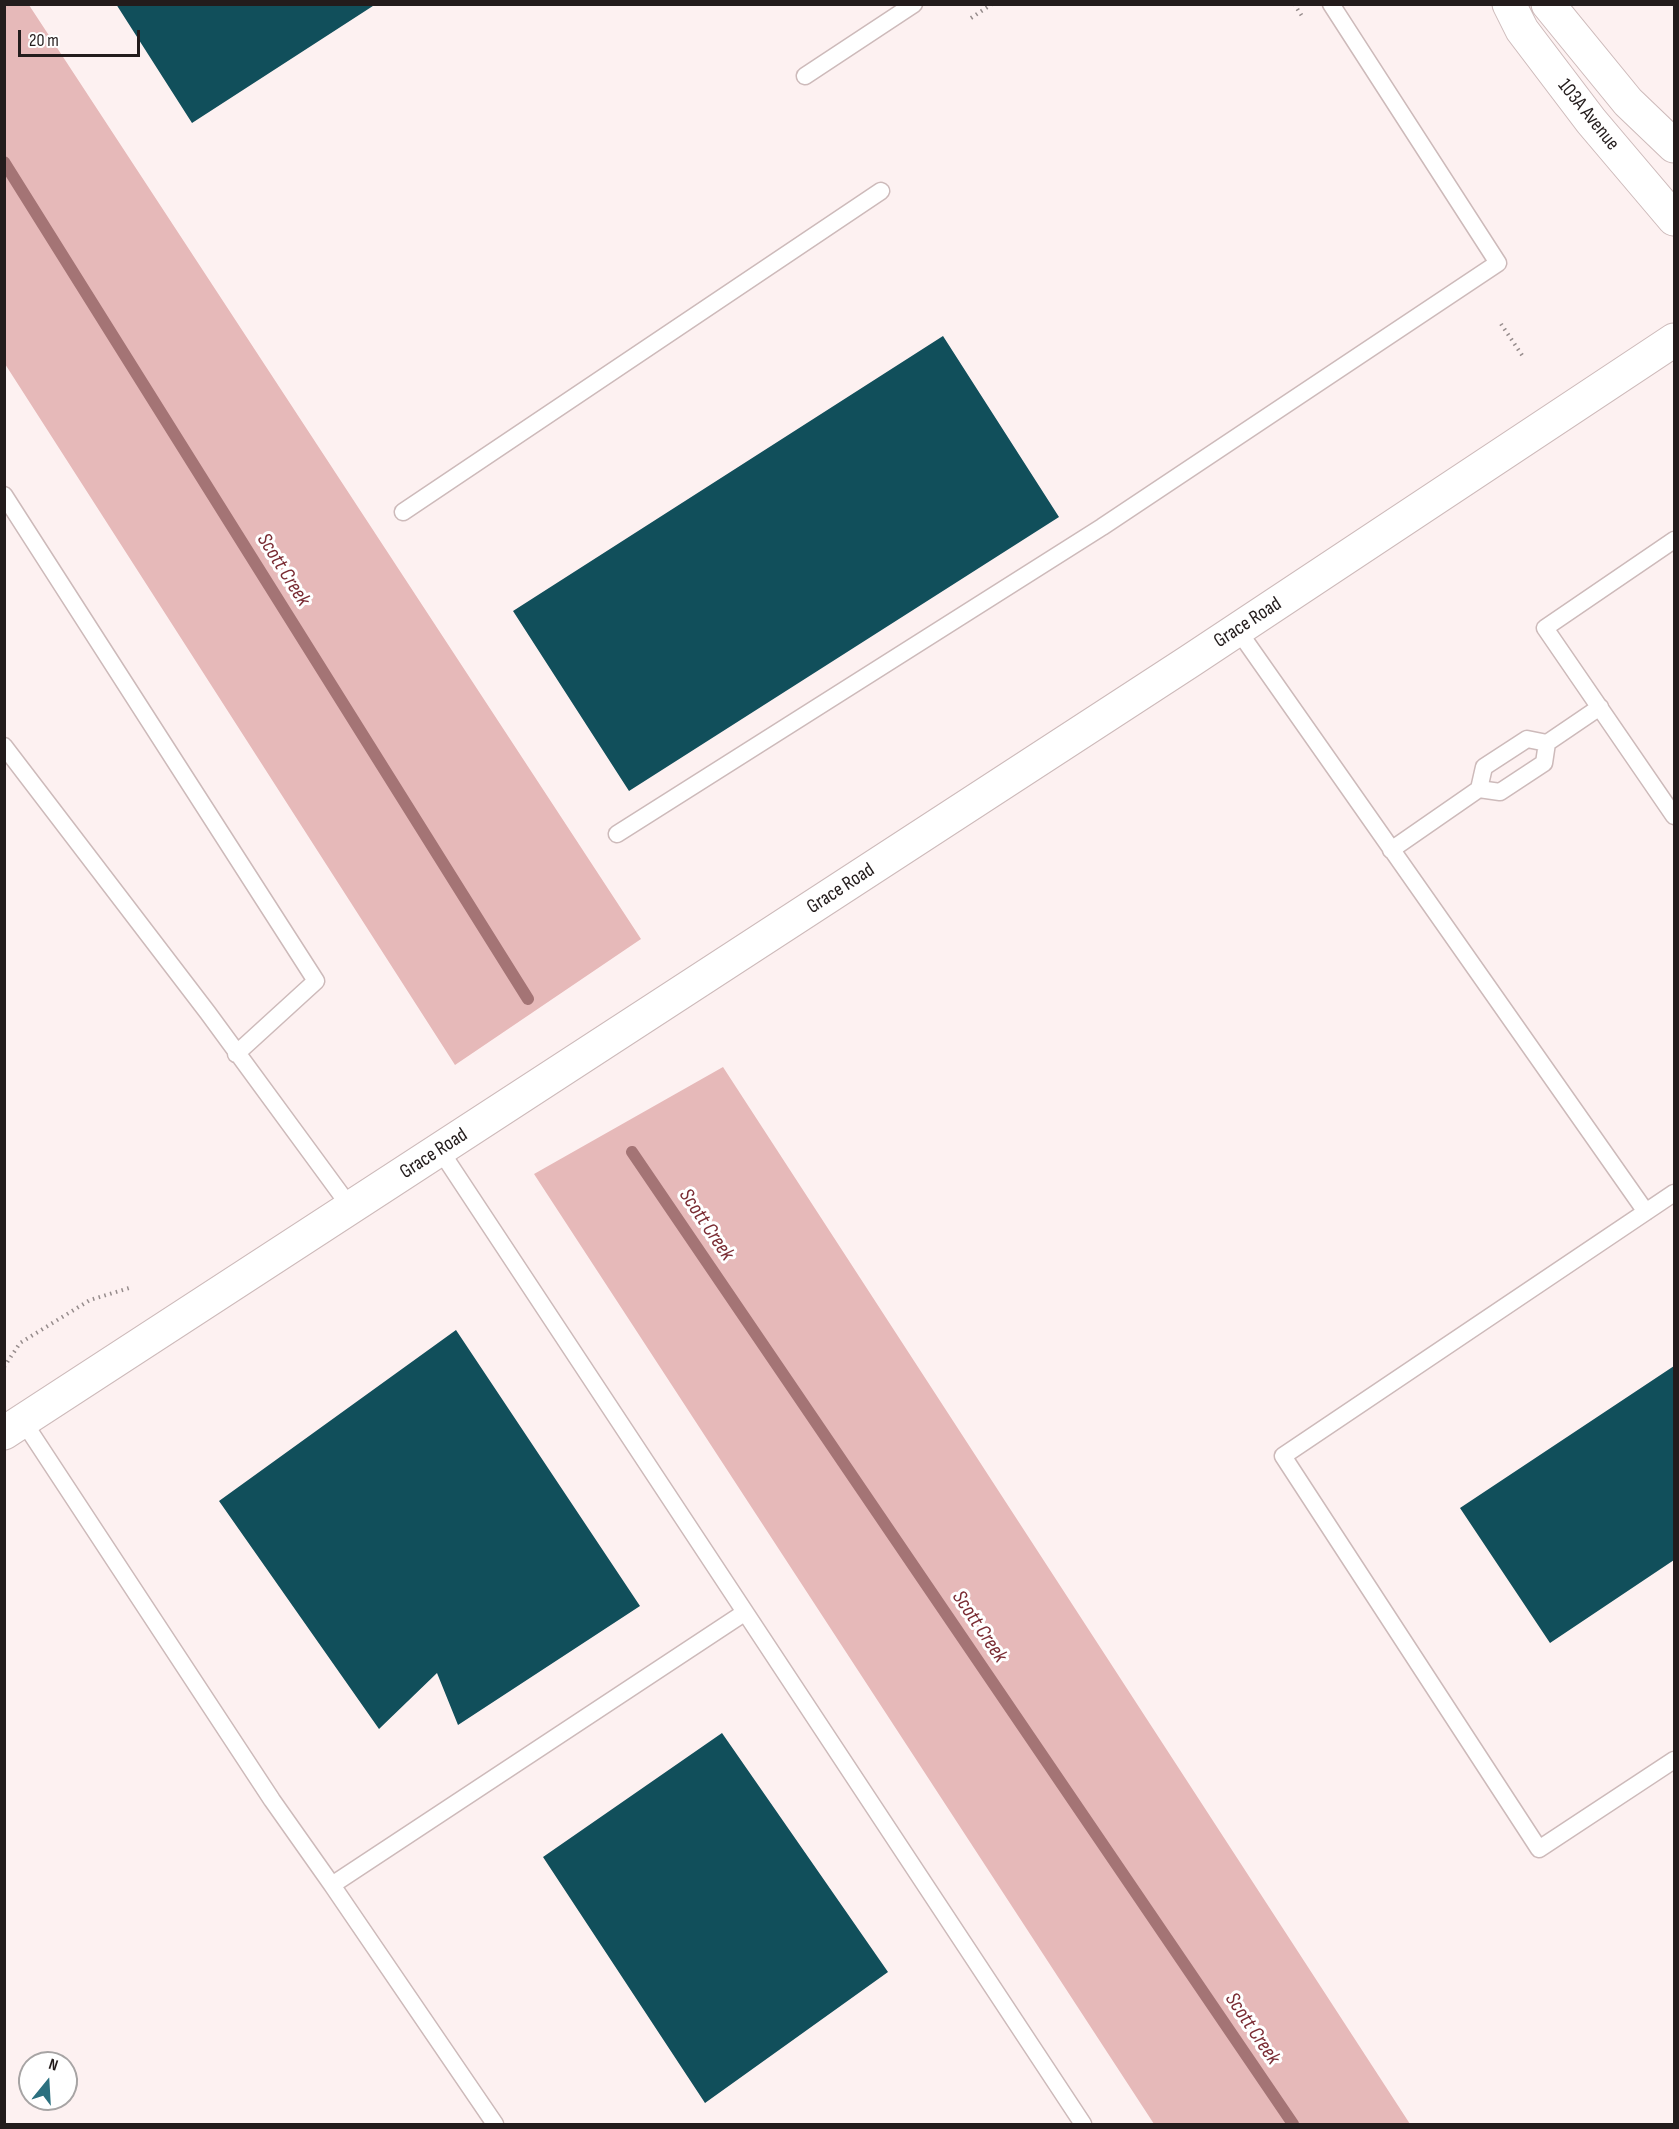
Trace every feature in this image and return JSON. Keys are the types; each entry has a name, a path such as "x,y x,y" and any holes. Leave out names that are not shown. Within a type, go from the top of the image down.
{"street":[{"name":"103A Avenue","path":"1509,4 1522,30 1591,121 1674,219"},
{"name":"103A Avenue","path":"1548,4 1628,102 1674,146"},
{"name":"Grace Road","path":"14,1427 1237,629 1674,340"}],"lane":[{"path":"805,76 914,4"},
{"path":"617,834 1102,527 1498,263 1331,4"},
{"path":"403,512 881,191"},
{"path":"4,495 316,981 236,1054"},
{"path":"1674,540 1545,628 1674,816"},
{"path":"1237,629 1646,1212"},
{"path":"1391,850 1479,789 1484,767 1527,739 1546,743 1600,707"},
{"path":"1479,789 1500,792 1544,764 1546,743"},
{"path":"4,746 208,1013 351,1208"},
{"path":"440,1150 1083,2124"},
{"path":"1674,1193 1282,1456 1539,1849 1674,1761"},
{"path":"14,1427 495,2124"},
{"path":"332,1885 744,1613"}],"path":[{"path":"971,18 992,4"},
{"path":"1294,4 1307,24"},
{"path":"1502,324 1524,358"},
{"path":"4,1367 20,1343 90,1300 129,1288"}],"shaded area":[{"path":"5,4 29,5 641,939 455,1065 5,364"},
{"path":"723,1067 1410,2124 1154,2124 534,1174"}],"building":[{"path":"116,4 376,4 192,123"},
{"path":"943,336 1059,517 629,791 513,611"},
{"path":"456,1330 640,1606 458,1725 437,1673 379,1729 219,1501"},
{"path":"1674,1366 1674,1560 1550,1643 1460,1508"},
{"path":"722,1733 888,1972 705,2103 543,1857"}],"waterway":[{"name":"Scott Creek","path":"4,162 528,999"},
{"name":"Scott Creek","path":"632,1152 1293,2124"}]}
